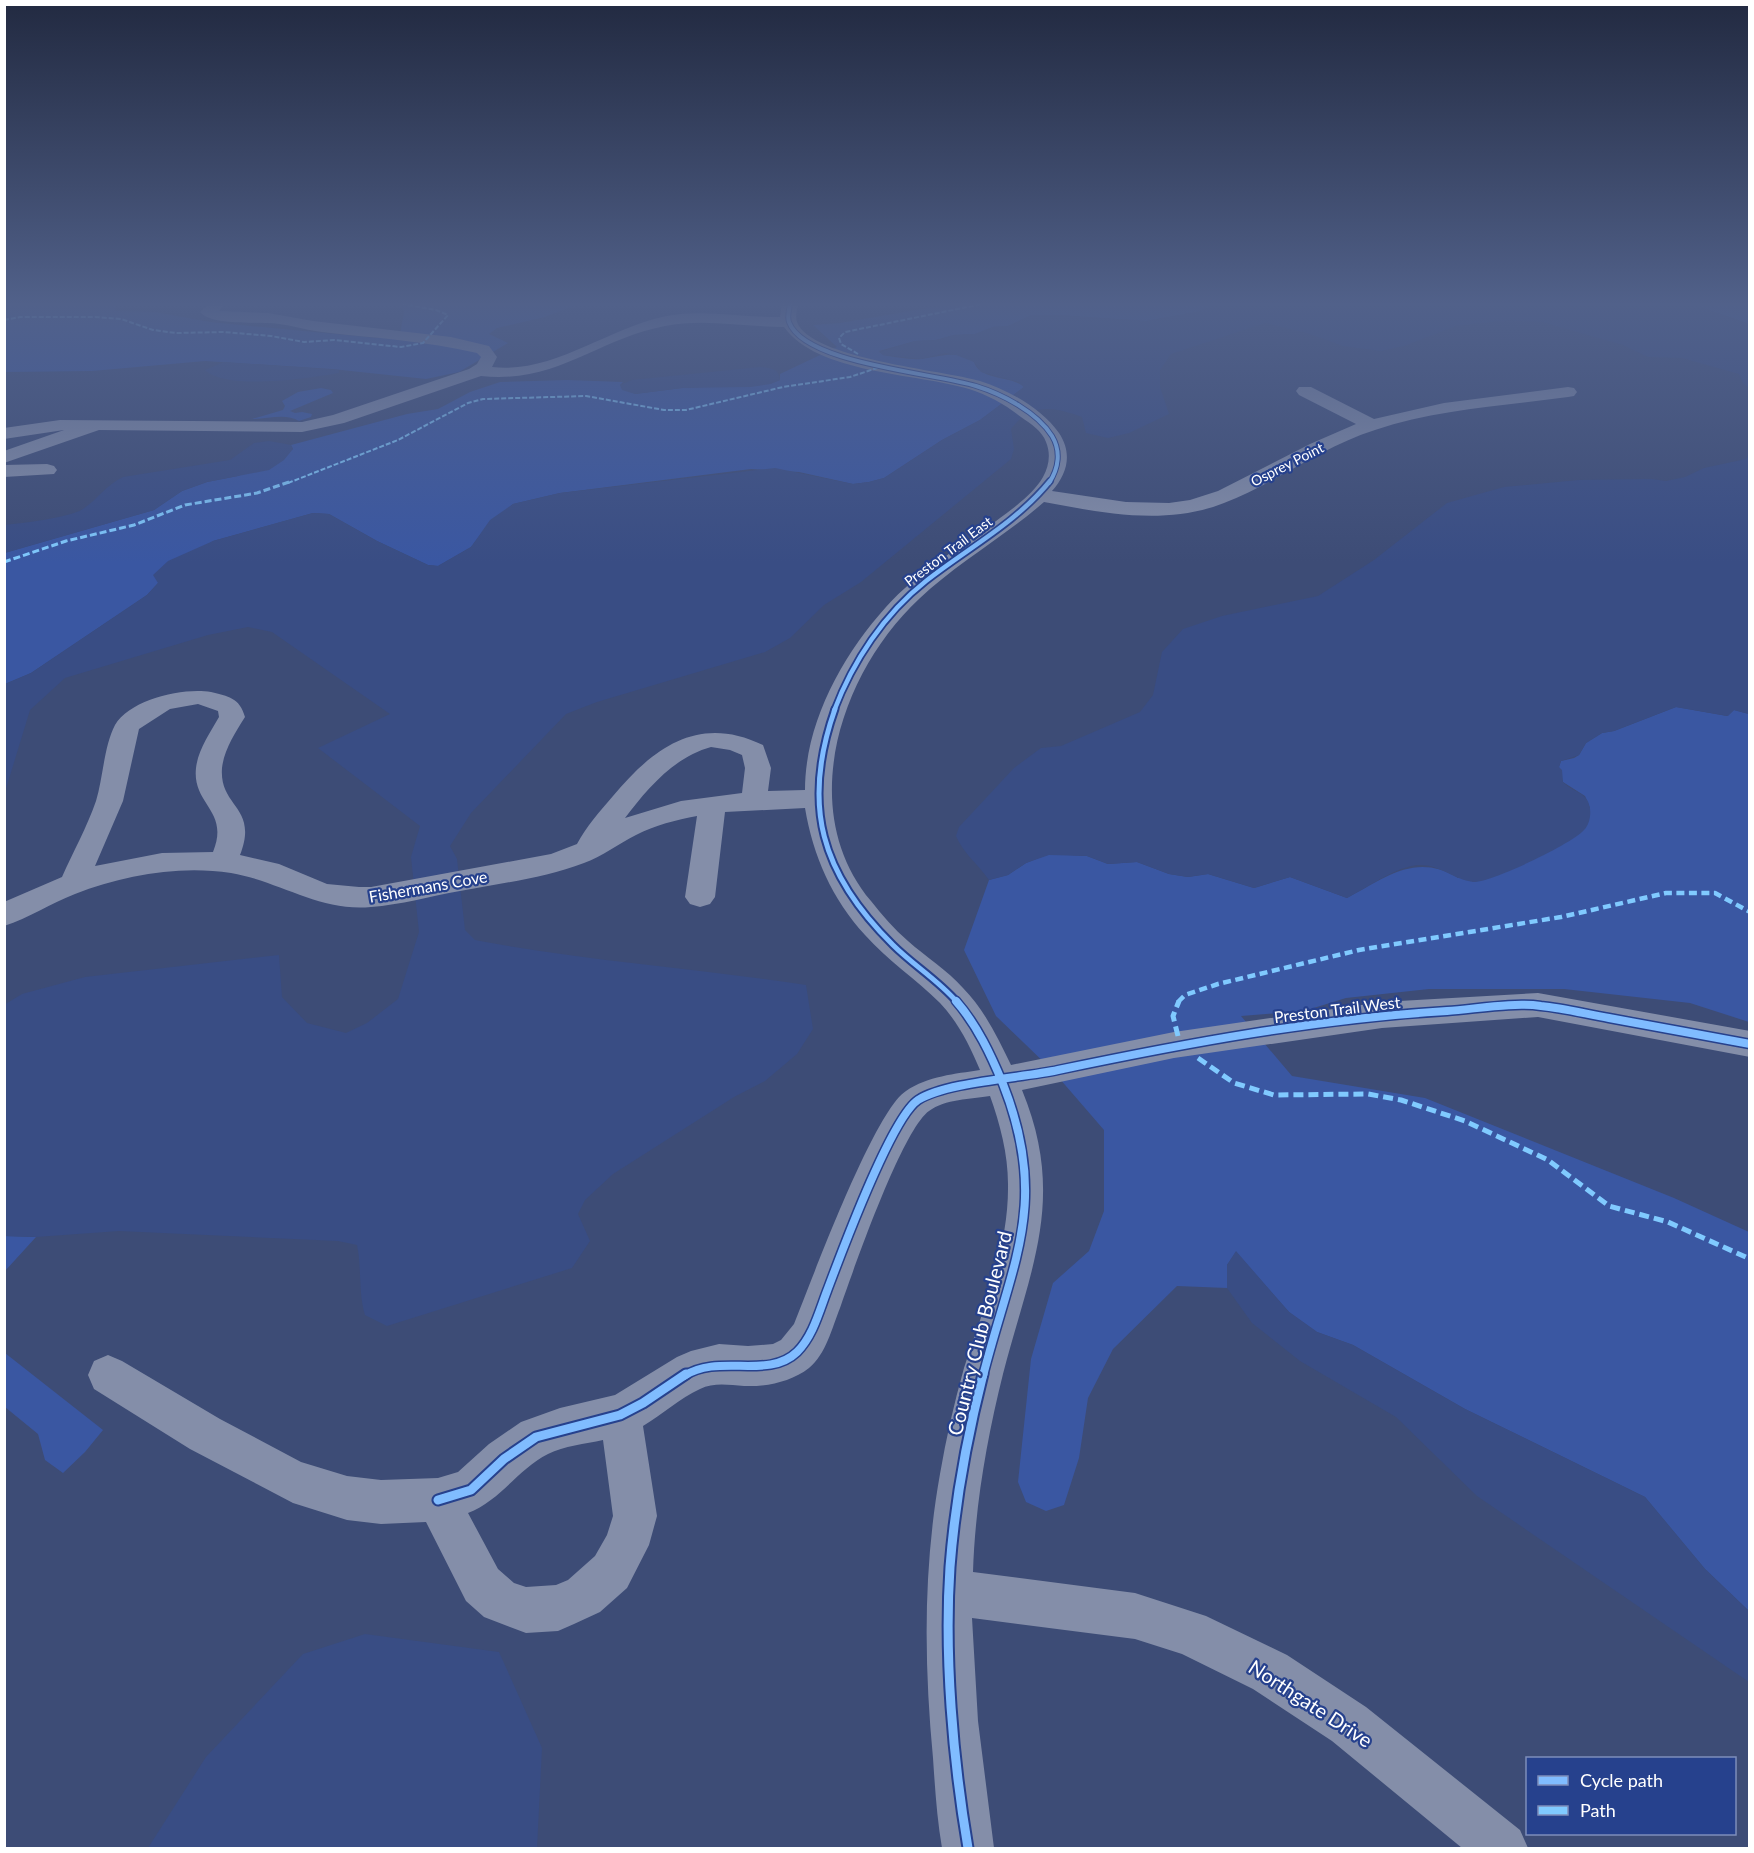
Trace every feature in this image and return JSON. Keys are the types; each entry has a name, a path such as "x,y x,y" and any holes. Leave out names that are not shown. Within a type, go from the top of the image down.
{"street":[{"path":"4,434 60,425 302,427 339,419 421,390"},
{"name":"Preston Trail East","path":"988,390 1004,397 1047,428 1055,439 1058,469 1040,495 1023,511 932,575 907,597 885,622 865,650 847,683 828,730 820,760 818,799 821,829 828,853 838,878 854,903 874,927 961,1006 979,1034 1000,1079"},
{"path":"1305,391 1372,425"},
{"name":"Osprey Point","path":"1040,495 1123,508 1153,509 1195,505 1227,494 1313,449 1372,425 1425,413 1568,392"},
{"path":"4,457 97,425"},
{"path":"4,471 47,470"},
{"path":"74,882 109,801 128,727 147,711 180,699 198,697 222,702 230,708 232,717 209,762 208,777 212,793 231,819 233,832 223,863"},
{"path":"585,851 637,784 672,754 699,741 732,741 754,751 758,768 754,800"},
{"name":"Fishermans Cove","path":"4,915 74,882 108,872 155,864 195,861 262,869 324,894 341,897 371,897 554,863 585,851 635,824 668,812 712,804 754,800 818,799"},
{"path":"700,897 712,804"},
{"name":"Preston Trail West","path":"108,1375 205,1434 293,1481 347,1498 381,1503 438,1500 471,1490 504,1459 536,1437 620,1414 643,1404 691,1371 719,1364 776,1364 795,1354 809,1337 840,1256 885,1151 905,1113 917,1101 938,1091 1053,1071 1174,1045 1382,1015 1538,1005 1749,1044"},
{"name":"Country Club Boulevard","path":"968,1848 953,1714 949,1592 958,1496 976,1399 1020,1252 1026,1202 1024,1155 1013,1110 1000,1079"},
{"path":"438,1500 482,1585 500,1601 526,1610 558,1608 584,1596 611,1572 627,1545 635,1516 620,1414"},
{"name":"Northgate Drive","path":"949,1592 1135,1616 1190,1633 1270,1672 1349,1724 1502,1848"}],"shaded area":[{"path":"331,390 333,393 290,411 312,414 311,417 299,421 283,417 252,419 283,410 285,406 282,401 298,392"},
{"path":"475,390 629,390 635,394 663,390 1019,390 980,420 942,440 884,478 853,484 799,472 751,469 560,493 513,504 481,534 471,547 438,566 428,565 377,541 329,514 313,513 213,541 158,583 147,595 31,673 5,684 4,553 154,510 182,491 207,482 238,476 293,449 291,445 407,414 438,409"},
{"path":"624,390 663,390 635,394"},
{"path":"1019,390 1161,390 1169,414 1129,433 1108,438 1086,433 1082,417 1062,411 1044,409 1027,414 1011,429 1014,449 1011,459 861,582 824,605 790,638 765,652 597,702 566,714 471,813 450,846 457,859 465,930 475,940 558,954 806,985 813,1029 797,1054 765,1081 734,1097 613,1174 585,1200 578,1214 590,1241 572,1268 387,1326 365,1315 357,1245 338,1241 119,1231 36,1237 5,1236 4,1005 22,994 85,977 279,955 282,997 307,1023 346,1033 367,1023 398,999 419,932 411,857 420,826 318,748 390,714 272,632 248,627 208,635 65,678 30,710 5,792 5,684 31,673 147,595 158,583 153,575 168,561 213,541 313,513 329,514 377,541 428,565 438,566 471,547 490,520 513,504 560,493 775,468 853,484 869,482 884,478 942,440 980,420"},
{"path":"269,441 291,445 293,449 284,460 269,470 207,482 182,491 154,510 5,553 5,525 45,520 76,512 123,477 230,460 254,443"},
{"path":"1749,454 1749,714 1734,710 1728,716 1676,707 1614,731 1602,733 1586,743 1579,755 1561,761 1559,767 1562,770 1563,782 1583,795 1589,803 1590,815 1587,826 1564,844 1530,862 1482,881 1473,882 1434,867 1418,865 1401,869 1347,898 1290,877 1254,888 1208,874 1188,877 1169,874 1137,862 1108,864 1087,856 1049,855 1026,863 1008,875 989,880 956,836 959,827 1014,768 1041,748 1061,746 1140,712 1153,695 1162,652 1183,629 1222,616 1318,596 1374,560 1447,503 1504,487 1579,480 1651,479 1666,481 1685,477 1704,468 1746,459"},
{"path":"1676,707 1727,716 1734,710 1749,714 1749,1022 1690,1003 1564,989 1429,989 1346,998 1304,1011 1241,1016 1292,1076 1425,1098 1674,1198 1749,1232 1749,1611 1705,1569 1645,1497 1465,1409 1353,1345 1317,1332 1289,1312 1236,1252 1227,1265 1227,1288 1177,1286 1113,1349 1088,1398 1079,1458 1064,1505 1046,1511 1026,1502 1018,1482 1031,1359 1053,1283 1089,1251 1104,1211 1104,1130 1053,1071 996,1016 964,950 989,880 1008,875 1026,863 1049,854 1087,856 1108,864 1137,862 1169,874 1188,877 1208,874 1254,888 1290,877 1347,898 1388,876 1414,868 1428,867 1458,878 1590,808 1585,796 1563,782 1559,767 1561,761 1579,755 1586,743 1602,733 1614,731"},
{"path":"5,1236 36,1237 5,1271"},
{"path":"1236,1251 1289,1312 1317,1332 1353,1345 1465,1409 1645,1497 1705,1569 1749,1611 1749,1682 1477,1496 1396,1417 1300,1361 1252,1323 1227,1288 1227,1265"},
{"path":"5,1353 103,1430 85,1452 63,1473 45,1460 38,1434 5,1407"},
{"path":"365,1634 499,1652 542,1748 537,1848 148,1848 206,1757 303,1654"}],"marked path":[{"path":"4,562 66,541 134,525 185,505 257,493 285,484 398,440 468,403 483,399 586,396 664,410 686,410 768,390"},
{"path":"1178,1036 1173,1016 1176,1004 1185,995 1218,984 1359,950 1561,917 1666,893 1715,893 1750,912"},
{"path":"1198,1058 1234,1083 1274,1095 1368,1094 1401,1100 1465,1121 1548,1160 1609,1206 1668,1222 1750,1259"}],"cycle path":[{"path":"968,1848 951,1677 950,1567 958,1496 976,1402 1020,1247 1025,1216 1026,1184 1023,1151 1014,1114 999,1074 970,1019 944,988 875,927 843,883 831,859 823,833 818,807 818,779 822,751 835,708 855,667 880,628 925,582 1017,515 1037,497 1051,480 1058,464 1058,449 1053,437 1039,421 1005,398 989,390"},
{"path":"438,1500 471,1490 504,1459 536,1437 620,1415 643,1403 691,1371 719,1364 748,1366 776,1364 795,1354 809,1337 840,1256 885,1151 905,1113 917,1101 938,1091 1053,1071 1174,1045 1382,1015 1538,1005 1750,1044"}]}
